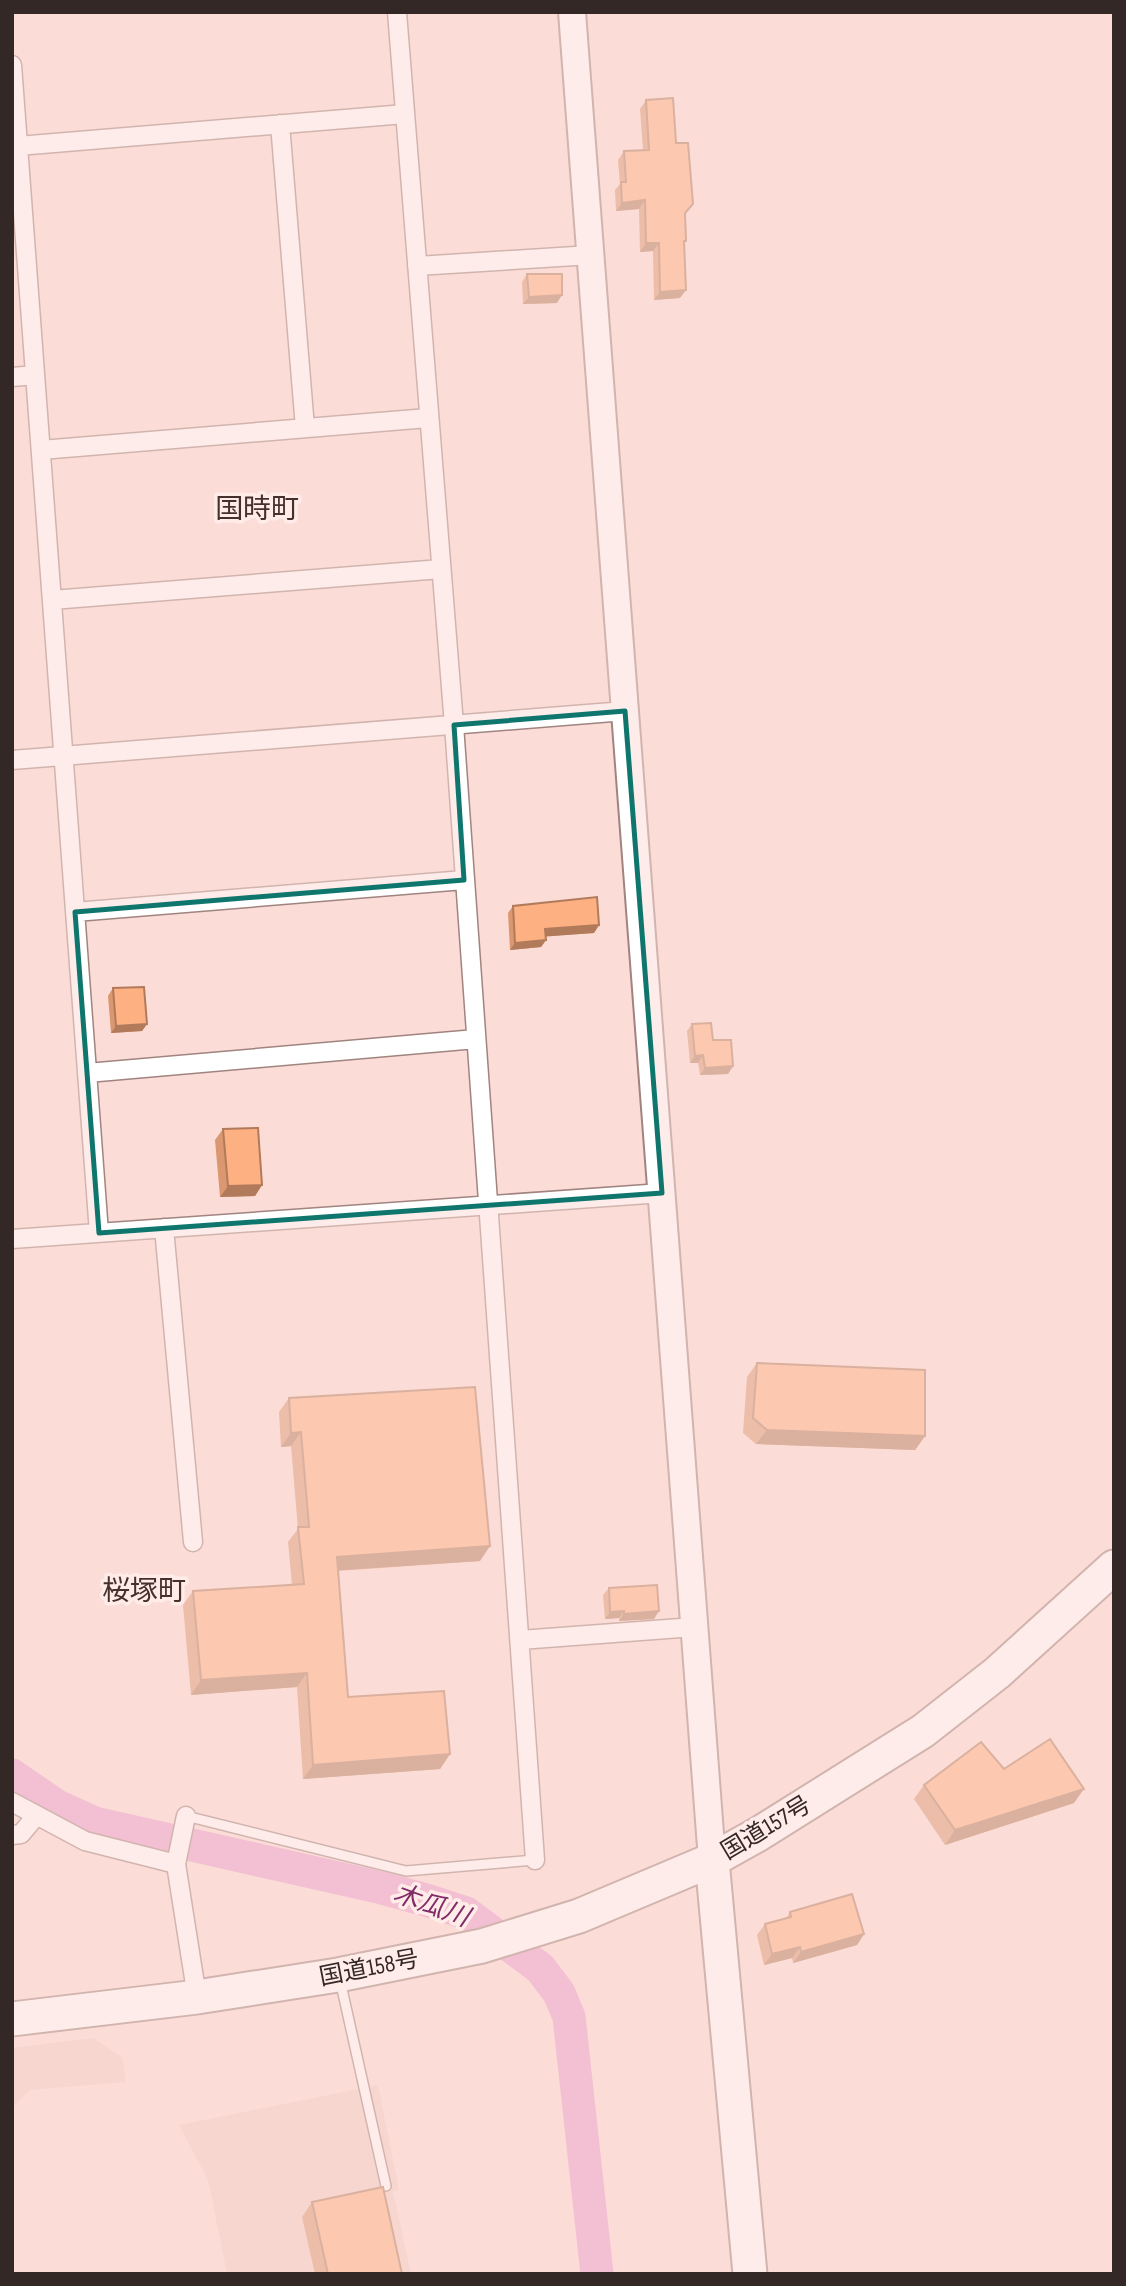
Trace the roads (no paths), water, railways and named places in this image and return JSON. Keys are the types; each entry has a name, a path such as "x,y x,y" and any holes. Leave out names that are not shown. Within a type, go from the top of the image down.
{"highway":[{"name":"国道157号","path":"750,2274 712,1860 790,1815 923,1731 997,1674 1114,1567"},
{"name":"国道158号","path":"12,2019 197,1997 338,1975 482,1946 579,1916 712,1860"}],"street":[{"path":"397,12 454,725 535,1860"},
{"path":"572,12 712,1860"},
{"path":"12,65 99,1233"},
{"path":"18,146 405,114"},
{"path":"280,124 305,428"},
{"path":"417,266 591,255"},
{"path":"12,377 35,375"},
{"path":"41,450 428,418"},
{"path":"52,600 441,569"},
{"path":"12,760 625,711"},
{"path":"75,912 464,880"},
{"path":"87,1073 476,1039"},
{"path":"12,1239 662,1193"},
{"path":"164,1228 193,1542"},
{"path":"520,1640 694,1627"},
{"path":"12,1802 85,1841 177,1859"},
{"path":"12,1835 21,1834 36,1816"},
{"path":"185,1820 177,1859 197,1997"}],"lane":[{"path":"185,1820 406,1871 535,1860"},
{"path":"338,1975 386,2186"}],"waterway":[{"name":"木瓜川","path":"12,1775 57,1806 95,1823 382,1888 466,1913 540,1968 559,1993 569,2017 597,2274"}],"district":[{"name":"国時町","path":"257,509"},
{"name":"桜塚町","path":"144,1591"}]}
